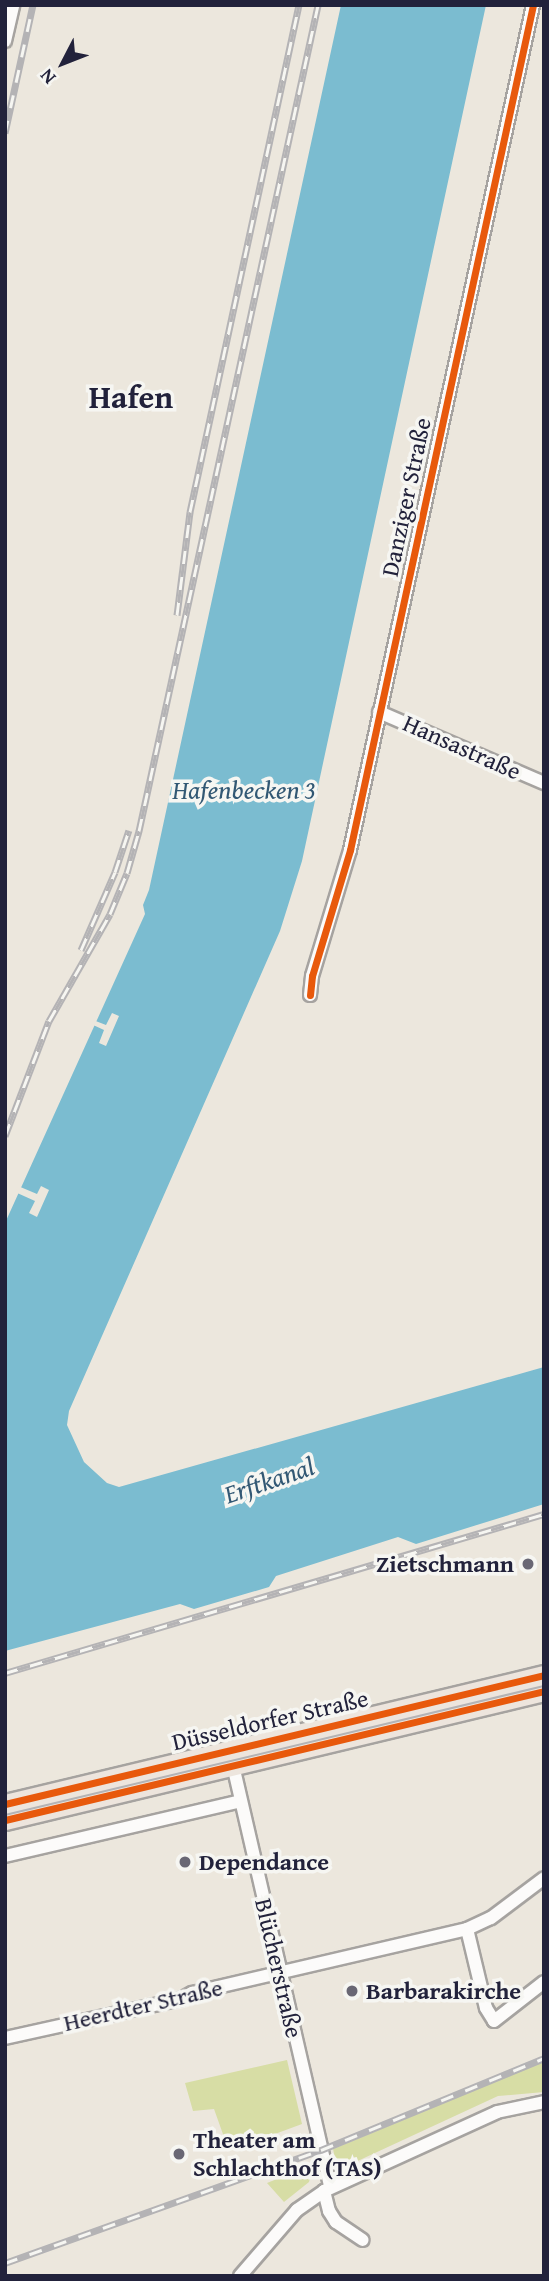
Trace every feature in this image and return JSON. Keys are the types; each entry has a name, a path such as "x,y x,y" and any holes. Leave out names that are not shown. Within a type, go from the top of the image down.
{"main road":[{"name":"Düsseldorfer Straße","path":"5,1820 231,1757 544,1675"},
{"name":"Düsseldorfer Straße","path":"5,1804 544,1690"}],"street":[{"path":"5,41 13,5"},
{"name":"Danziger Straße","path":"310,995 312,976 350,850 533,5"},
{"name":"Hansastraße","path":"379,712 544,783"},
{"name":"Blücherstraße","path":"231,1757 327,2189 329,2211 336,2222 363,2240"},
{"path":"5,1856 241,1801"},
{"name":"Heerdter Straße","path":"5,2038 181,1999 192,1993 467,1929 491,1918 544,1878"},
{"path":"467,1929 486,2008 494,2021 544,1982"},
{"path":"240,2276 297,2210 327,2189 497,2112 544,2102"}],"green space":[{"path":"287,2060 302,2124 229,2151 214,2109 193,2111 185,2083"},
{"path":"544,2061 544,2092 498,2096 349,2165 335,2158 333,2149"},
{"path":"313,2166 309,2182 284,2202 267,2183 297,2171 307,2172"}],"water":[{"name":"Hafenbecken 3","path":"341,5 486,5 302,861 280,931 69,1411 67,1425 84,1462 107,1483 119,1487 544,1367 544,1504 416,1544 398,1537 276,1576 269,1587 194,1609 180,1604 5,1651 5,1223 145,914 143,905 149,890"}],"pier":[{"path":"112,1013 119,1016 106,1046 99,1043 104,1030 91,1024 93,1020 106,1025"},
{"path":"18,1186 37,1194 41,1186 49,1190 37,1217 29,1213 35,1201 15,1192"}],"tram line":[{"path":"5,1815 544,1686"}],"railway":[{"path":"5,133 33,5"},
{"path":"177,615 190,512 299,5"},
{"path":"5,1136 49,1021 110,914 127,873 139,831 318,5"},
{"path":"81,950 115,872 129,830"},
{"path":"5,1673 544,1514"},
{"path":"5,2263 321,2150 544,2058"}],"cycle path":[{"path":"310,995 312,976 350,850 533,5"},
{"path":"5,1804 544,1675"},
{"path":"5,1820 544,1691"}],"place":[{"name":"Zietschmann","path":"528,1564"},
{"name":"Dependance","path":"185,1862"},
{"name":"Barbarakirche","path":"352,1991"},
{"name":"Theater am Schlachthof (TAS)","path":"179,2154"}],"district":[{"name":"Hafen","path":"131,397"}],"water label":[{"name":"Erftkanal","path":"269,1480"}]}
